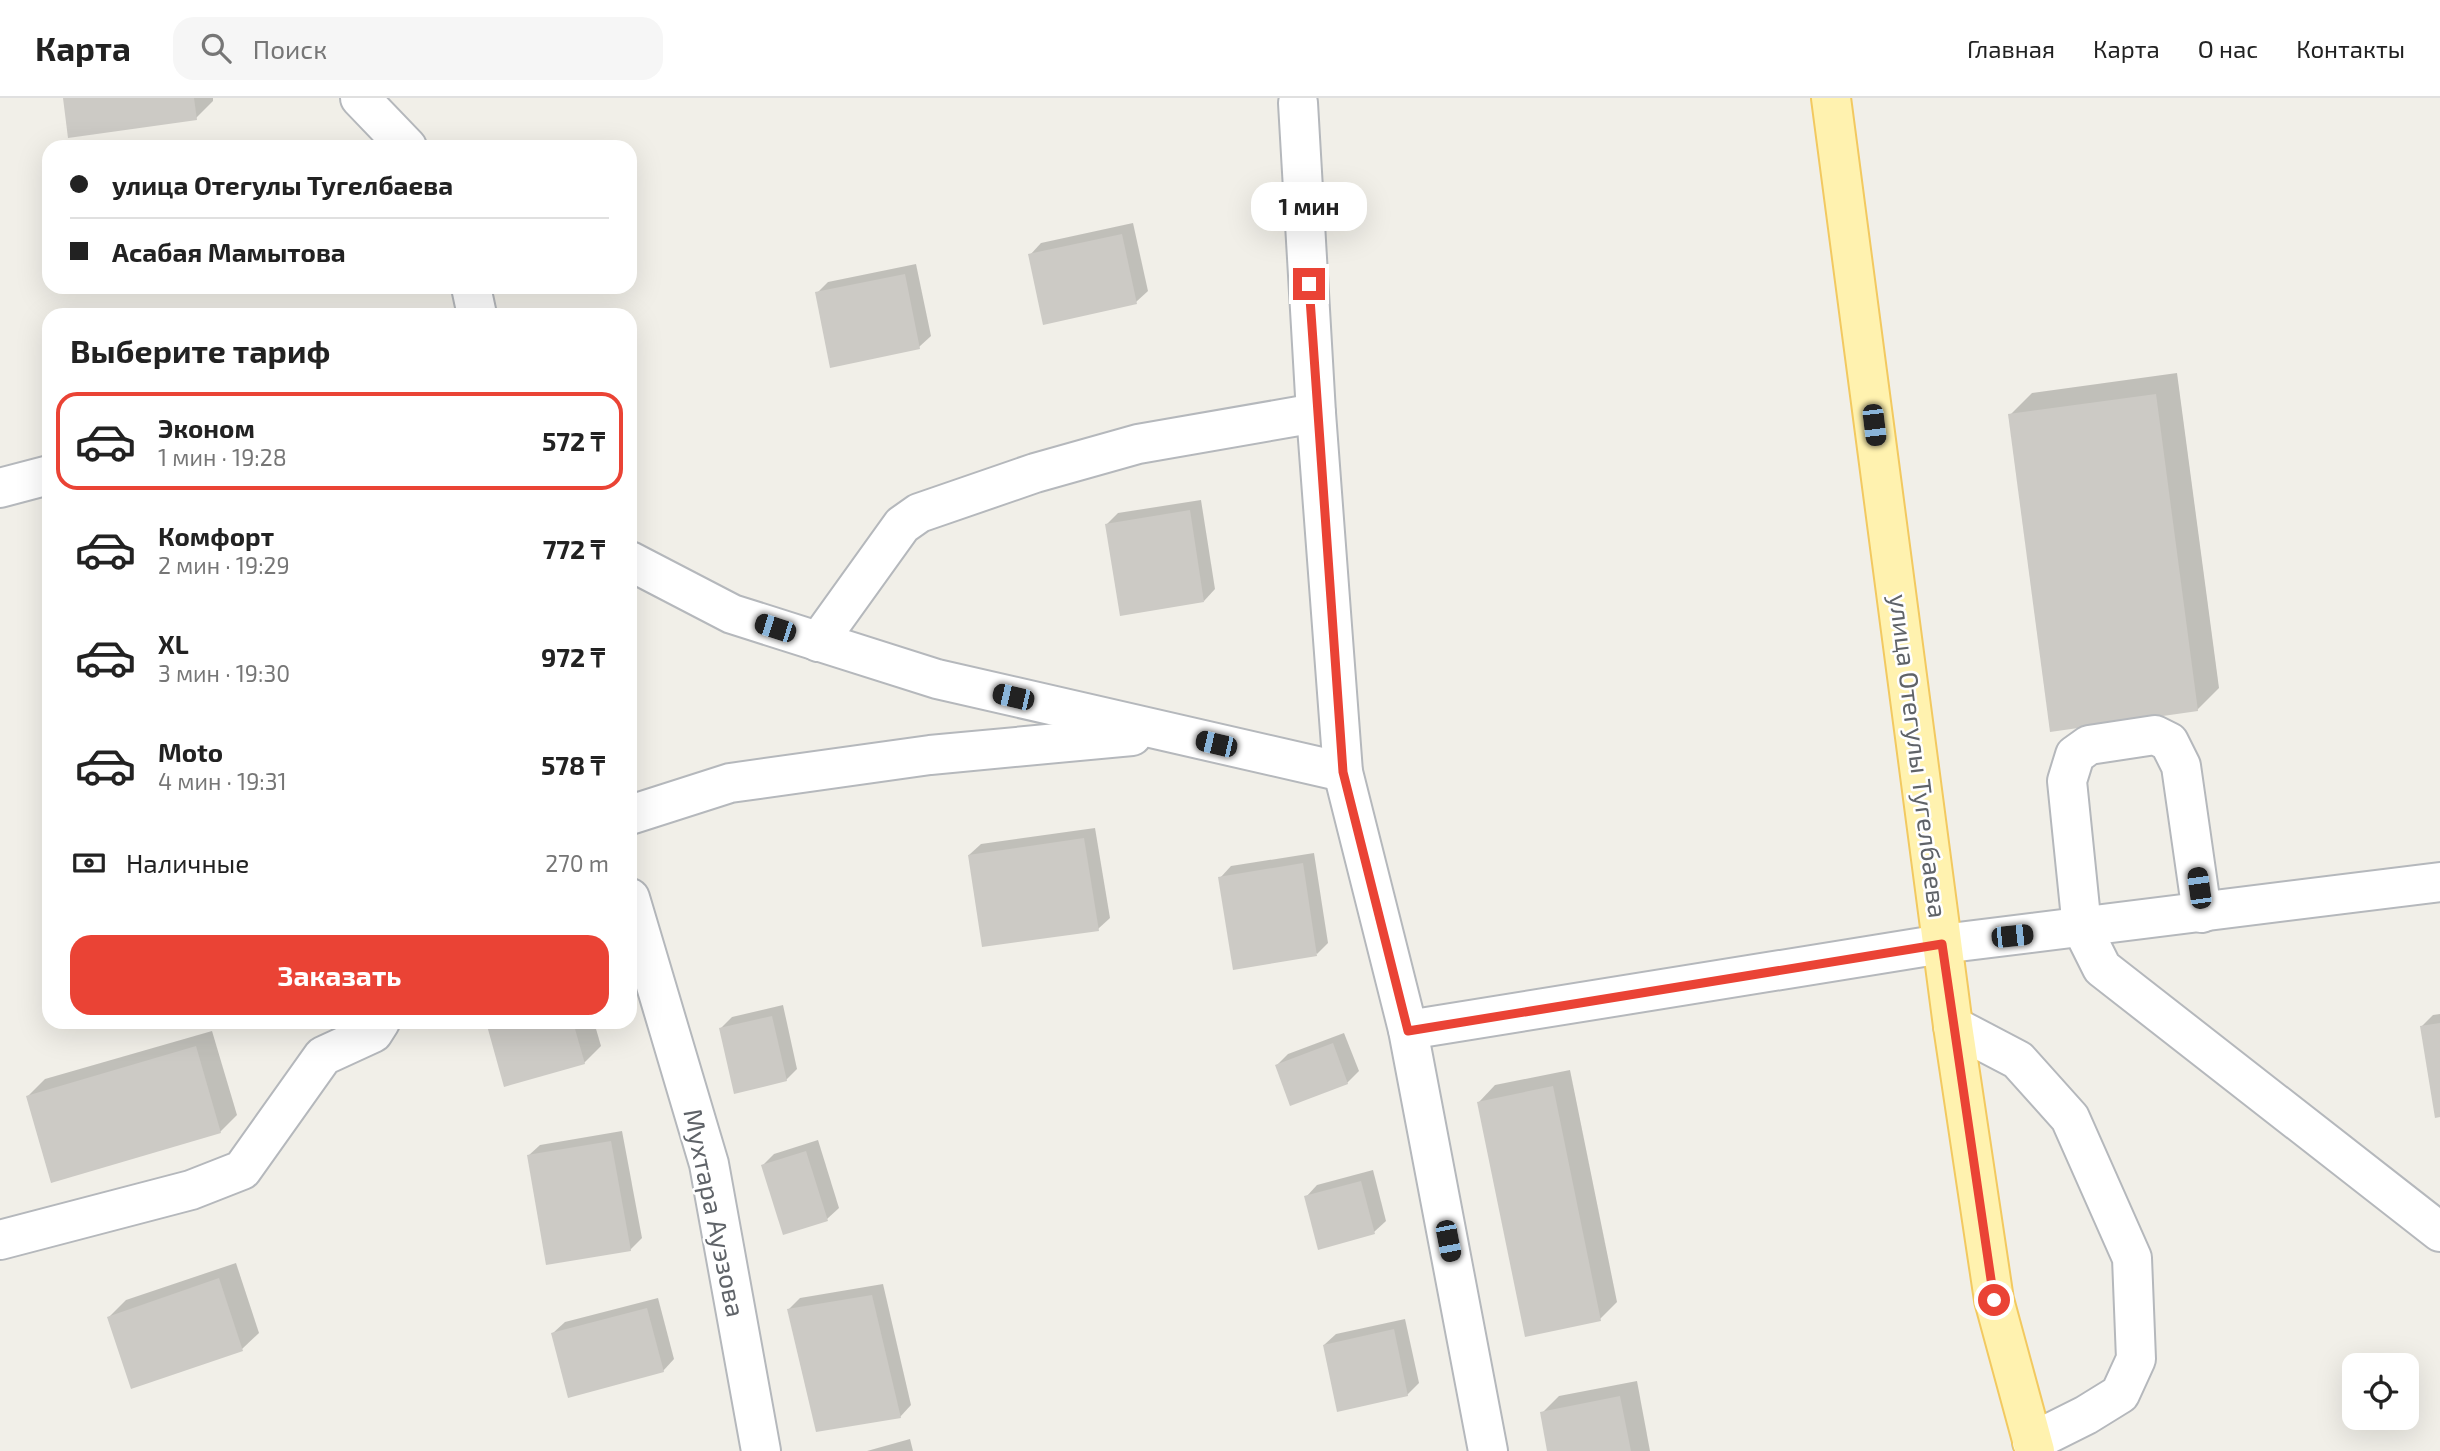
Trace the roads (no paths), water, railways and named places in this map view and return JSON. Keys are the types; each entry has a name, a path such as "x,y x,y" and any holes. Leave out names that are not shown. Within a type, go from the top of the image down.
{"main road":[{"name":"улица Отегулы Тугелбаева","path":"1831,98 1953,1026 1994,1300 2034,1447"}],"street":[{"path":"360,98 400,140"},
{"path":"1298,103 1316,413 1343,772 1408,1031 1488,1451"},
{"path":"818,642 902,525 919,513 1035,473 1138,444 1316,413"},
{"path":"0,488 42,477"},
{"path":"637,565 732,614 937,679 1343,772"},
{"path":"637,813 730,783 930,755 1166,733"},
{"path":"2202,913 2181,766 2169,742 2155,735 2089,745 2075,755 2067,781 2082,928 2102,968 2440,1232"},
{"path":"1408,1031 1942,944 2440,882"},
{"name":"Мухтара Ауэзова","path":"637,922 709,1164 761,1451"},
{"path":"1953,1026 2018,1060 2070,1118 2132,1258 2136,1359 2120,1394 2034,1447"},
{"path":"0,1240 191,1190 242,1170 323,1056 373,1033 376,1029"}]}
